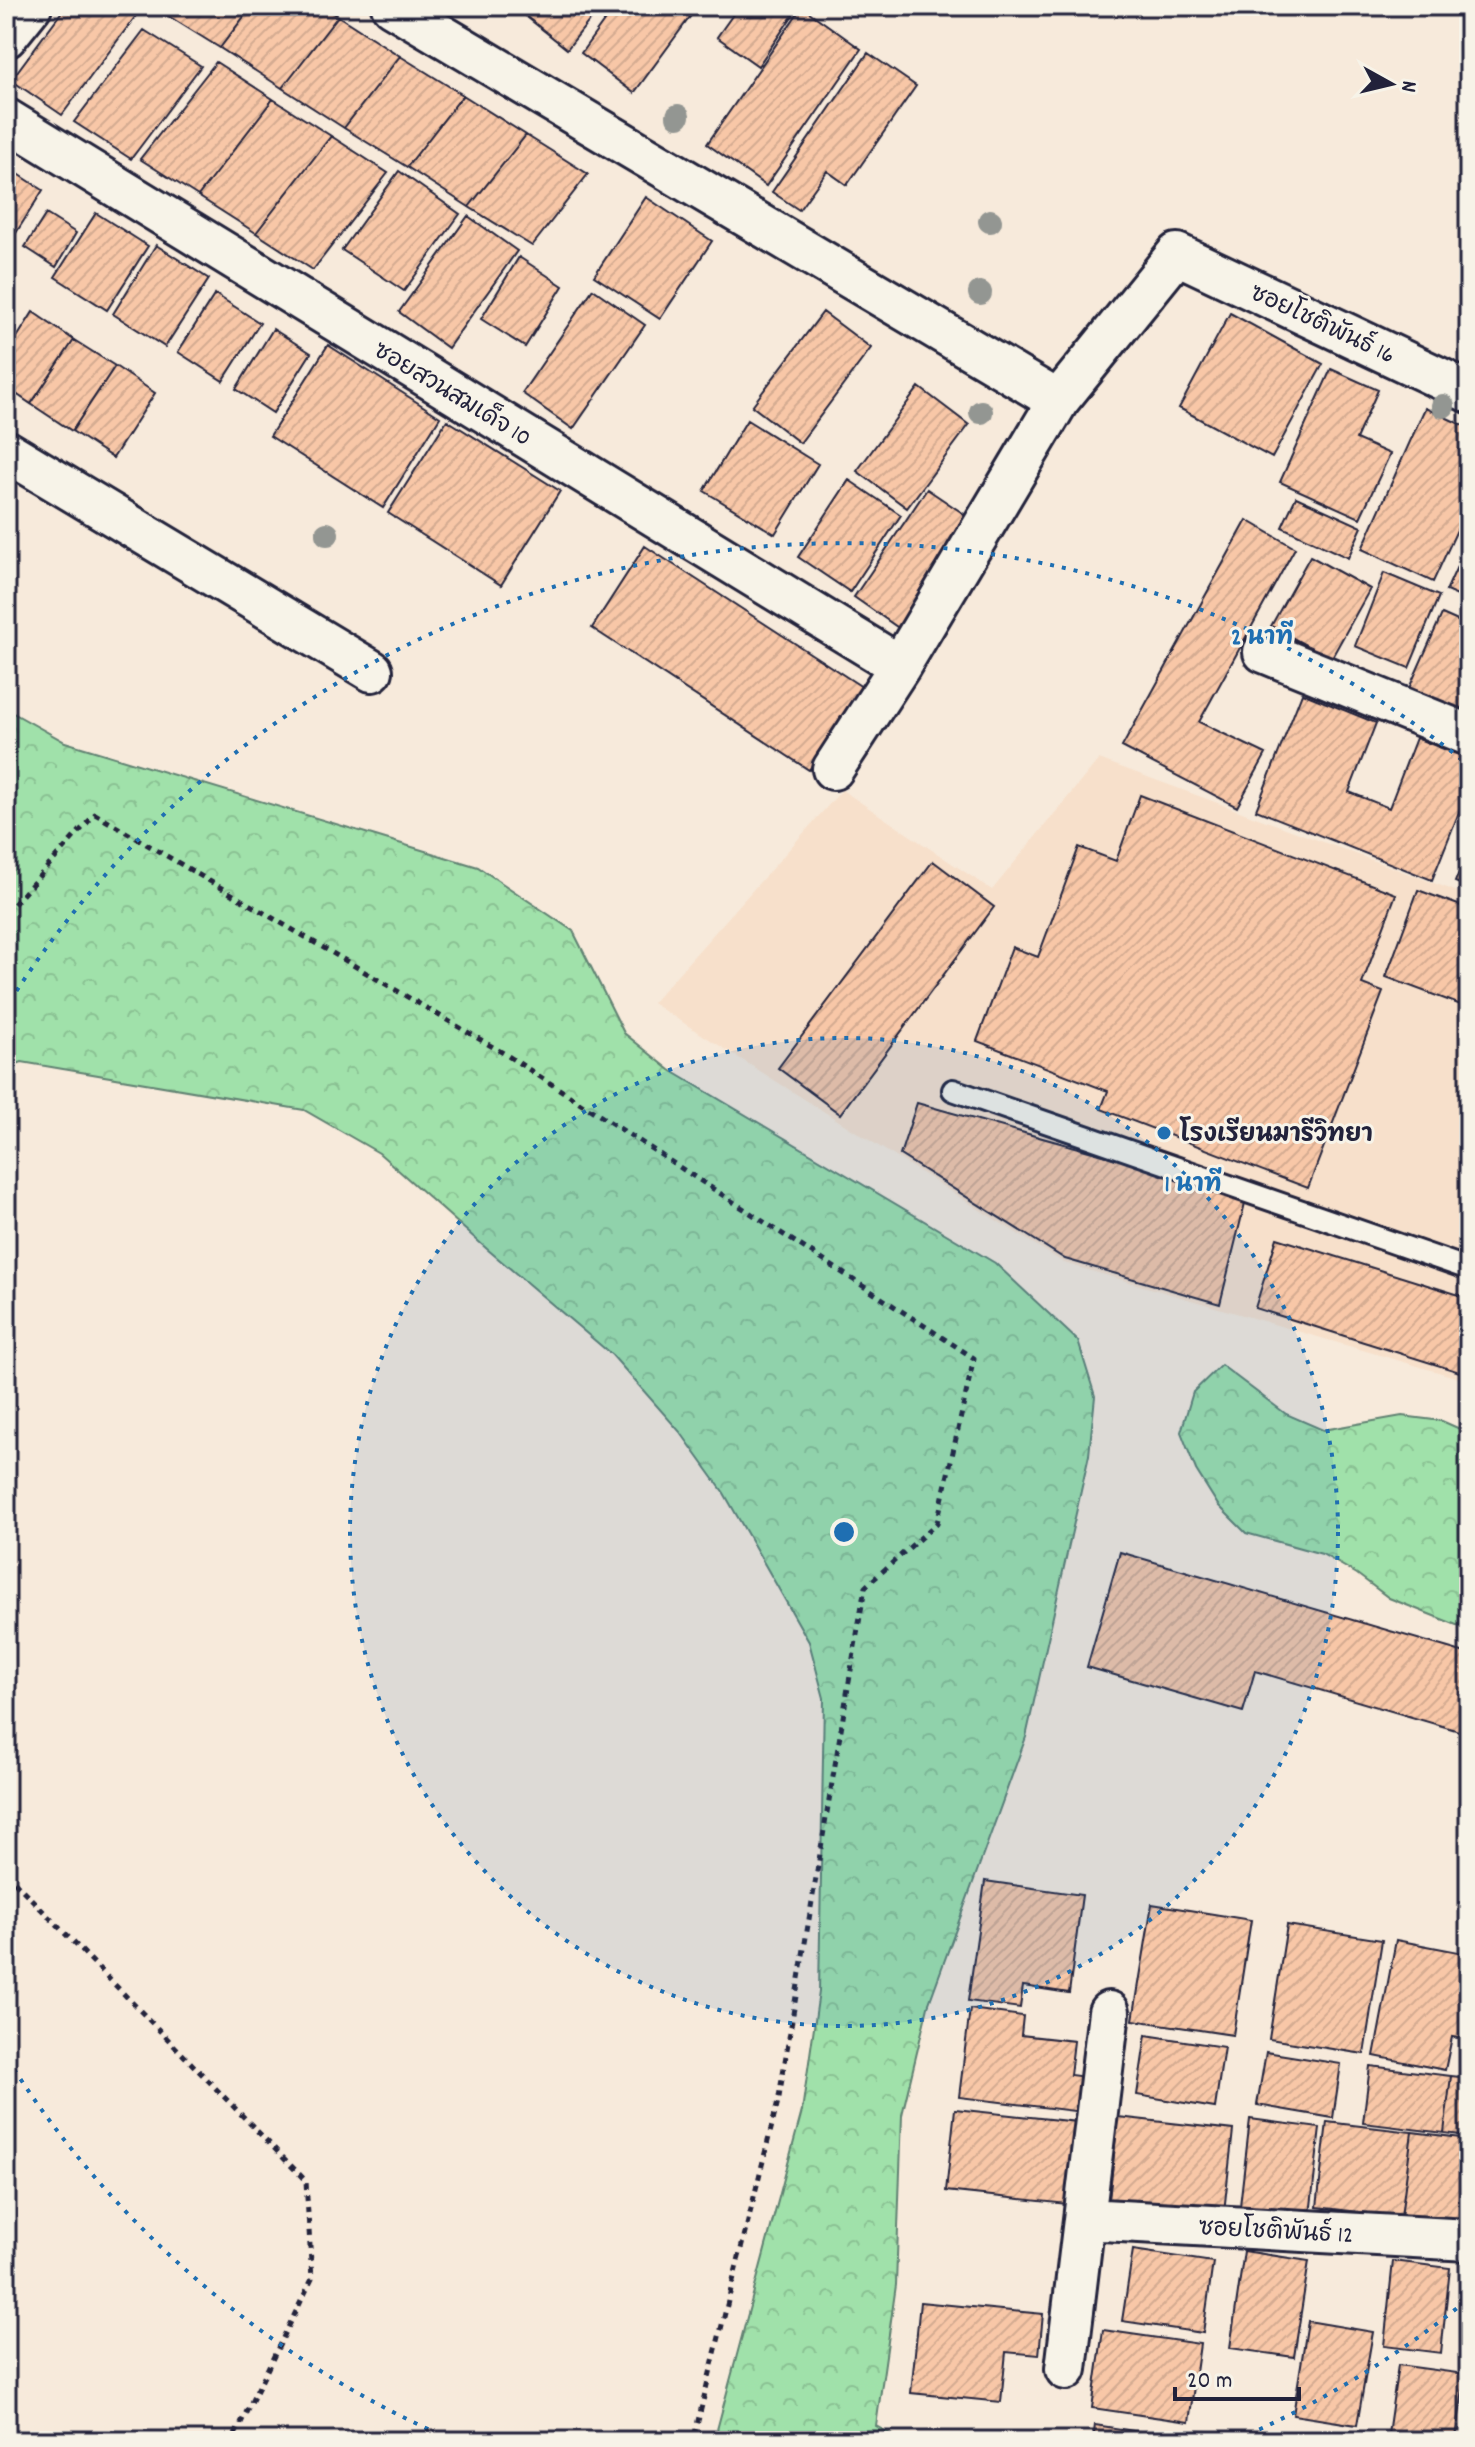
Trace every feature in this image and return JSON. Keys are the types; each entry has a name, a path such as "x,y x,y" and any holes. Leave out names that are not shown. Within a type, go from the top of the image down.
{"street":[{"path":"6,37 31,6"},
{"path":"392,6 1058,401 900,666 833,769"},
{"name":"ซอยสวนสมเด็จ 10","path":"6,119 900,666"},
{"name":"ซอยโชติพันธ์ 16","path":"1058,401 1177,254 1469,392"},
{"path":"6,451 372,671"},
{"path":"1264,652 1469,735"},
{"path":"1066,2369 1109,2012"},
{"name":"ซอยโชติพันธ์ 12","path":"1084,2219 1469,2240"}],"lane":[{"path":"953,1090 1469,1269"}],"path":[{"path":"6,913 95,814 505,1054 974,1358 937,1523 865,1587 779,2097 693,2441"},
{"path":"6,1873 306,2181 312,2279 232,2441"}],"shaded area":[{"name":"โรงเรียนมารีวิทยา","path":"1099,759 1469,896 1469,1381 1064,1263 652,1003 842,790 992,890"}],"green space":[{"path":"6,709 65,742 478,867 573,931 624,1033 670,1070 995,1263 1078,1341 1095,1396 1089,1455 1026,1737 928,2006 902,2115 896,2285 876,2426 903,2441 714,2441 802,2111 819,1992 824,1698 809,1642 724,1493 681,1433 612,1355 379,1153 304,1110 22,1062 6,1068"},
{"path":"1221,1365 1286,1414 1323,1430 1402,1416 1442,1421 1469,1433 1469,1630 1389,1598 1357,1574 1322,1554 1246,1533 1218,1505 1196,1470 1181,1432 1193,1392"}],"building":[{"path":"66,6 128,6 138,13 62,115 11,80"},
{"path":"159,6 252,6 220,48 157,9"},
{"path":"252,6 323,6 338,16 282,88 220,48"},
{"path":"513,6 601,6 567,49"},
{"path":"615,6 698,6 634,93 581,53"},
{"path":"739,6 799,6 758,66 717,37"},
{"path":"802,7 861,49 766,186 707,144"},
{"path":"338,16 400,56 344,128 282,88"},
{"path":"144,30 201,66 131,159 74,122"},
{"path":"868,53 916,86 847,185 827,171 799,210 772,192"},
{"path":"400,56 463,95 407,167 344,128"},
{"path":"216,62 273,99 198,196 140,159"},
{"path":"463,95 526,135 469,207 407,167"},
{"path":"273,99 331,136 256,233 198,196"},
{"path":"526,135 588,174 532,246 469,207"},
{"path":"331,136 388,173 313,270 256,233"},
{"path":"6,166 43,190 11,241 6,238"},
{"path":"399,171 460,214 404,291 342,250"},
{"path":"646,197 712,241 660,319 594,276"},
{"path":"96,213 148,246 107,310 55,277"},
{"path":"46,214 76,233 56,267 25,247"},
{"path":"468,216 517,251 448,348 399,312"},
{"path":"156,245 209,279 165,347 113,314"},
{"path":"519,257 563,286 525,347 481,319"},
{"path":"593,289 645,325 573,429 522,393"},
{"path":"215,294 260,323 223,381 178,352"},
{"path":"33,312 74,340 31,404 6,387 6,355"},
{"path":"823,312 871,348 800,443 752,406"},
{"path":"1230,313 1323,364 1272,458 1179,408"},
{"path":"273,329 311,353 273,413 236,389"},
{"path":"74,340 115,366 72,431 31,404"},
{"path":"328,345 440,417 383,508 270,436"},
{"path":"115,366 155,393 113,458 72,431"},
{"path":"1331,369 1378,390 1356,439 1390,454 1360,518 1280,482"},
{"path":"919,387 969,425 907,508 857,471"},
{"path":"1425,408 1469,428 1469,504 1433,582 1362,549"},
{"path":"447,420 560,491 501,585 388,513"},
{"path":"747,420 818,464 775,534 704,491"},
{"path":"849,480 901,515 850,592 798,557"},
{"path":"927,489 973,520 900,629 854,597"},
{"path":"1296,497 1362,527 1348,558 1282,527"},
{"path":"1247,520 1295,548 1199,722 1266,754 1237,807 1122,747"},
{"path":"1469,540 1469,601 1446,591"},
{"path":"645,546 862,687 809,770 592,628"},
{"path":"1310,556 1370,589 1331,659 1271,626"},
{"path":"1384,573 1439,596 1409,668 1355,646"},
{"path":"1442,614 1469,626 1469,697 1459,719 1406,695"},
{"path":"1302,693 1376,723 1349,792 1389,808 1416,738 1469,759 1469,787 1432,880 1256,810"},
{"path":"1140,795 1396,894 1362,984 1383,992 1308,1188 1101,1109 1108,1091 977,1041 1012,947 1038,957 1079,847 1116,861"},
{"path":"1469,848 1469,888 1455,882"},
{"path":"933,861 994,907 840,1114 778,1068"},
{"path":"1418,890 1469,909 1469,1008 1386,977"},
{"path":"917,1103 1247,1195 1220,1304 1065,1259 900,1155"},
{"path":"1277,1238 1469,1298 1469,1375 1255,1308"},
{"path":"1120,1552 1469,1654 1469,1734 1255,1671 1243,1712 1087,1667"},
{"path":"985,1881 1082,1895 1069,1993 1023,1986 1020,2008 968,2001"},
{"path":"1152,1904 1251,1920 1233,2035 1133,2020"},
{"path":"1287,1925 1382,1940 1364,2054 1269,2039"},
{"path":"1396,1940 1469,1954 1469,2040 1452,2037 1445,2070 1374,2056"},
{"path":"970,2009 1023,2016 1021,2035 1074,2041 1070,2075 1086,2077 1082,2112 959,2097"},
{"path":"1146,2035 1224,2047 1215,2108 1137,2095"},
{"path":"1266,2052 1341,2064 1333,2118 1257,2105"},
{"path":"1370,2066 1451,2076 1444,2133 1363,2123"},
{"path":"1451,2076 1469,2078 1469,2136 1444,2133"},
{"path":"955,2109 1077,2122 1067,2204 946,2191"},
{"path":"1118,2117 1233,2130 1224,2212 1109,2200"},
{"path":"1250,2119 1320,2128 1310,2215 1240,2206"},
{"path":"1327,2122 1412,2132 1401,2217 1317,2207"},
{"path":"1412,2132 1469,2139 1469,2225 1401,2217"},
{"path":"1133,2250 1213,2262 1203,2333 1122,2321"},
{"path":"1244,2251 1309,2261 1294,2357 1230,2348"},
{"path":"1393,2261 1450,2268 1441,2353 1384,2346"},
{"path":"920,2302 1043,2314 1039,2355 1006,2352 1001,2402 911,2393"},
{"path":"1469,2307 1469,2355 1464,2355"},
{"path":"1308,2321 1373,2332 1357,2425 1293,2415"},
{"path":"1103,2330 1200,2344 1189,2422 1092,2408"},
{"path":"1398,2365 1465,2374 1456,2438 1469,2441 1387,2441"},
{"path":"1095,2425 1167,2436 1167,2441 1093,2441"},
{"path":"1195,2431 1283,2438 1283,2441 1194,2441"}],"place":[{"name":"โรงเรียนมารีวิทยา","path":"1164,1133"}]}
